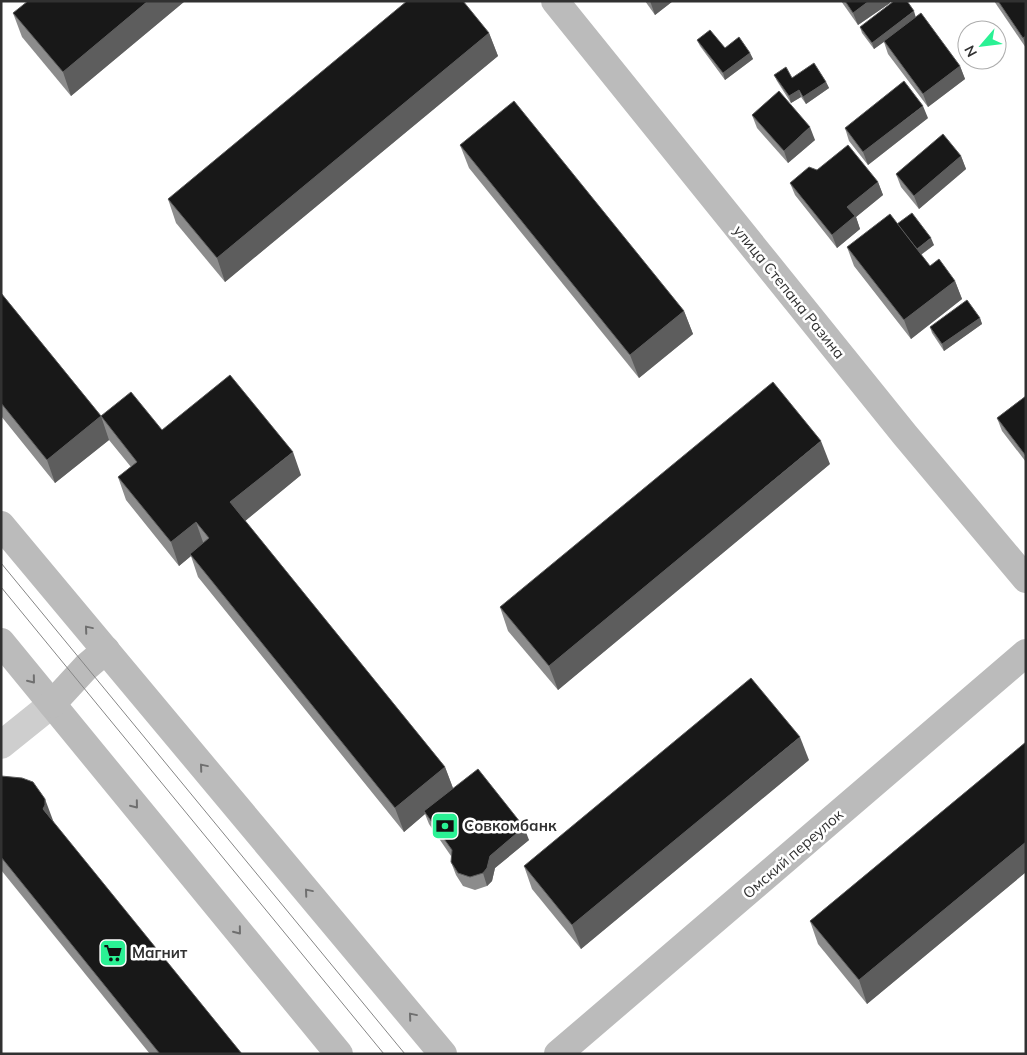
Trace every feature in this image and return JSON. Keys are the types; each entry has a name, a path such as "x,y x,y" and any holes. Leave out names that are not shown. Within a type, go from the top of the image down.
{"street":[{"name":"улица Степана Разина","path":"555,1 905,435 1026,579"},
{"path":"1,525 443,1054"},
{"path":"1,642 339,1054"},
{"path":"1,745 52,704 86,667 106,650"},
{"name":"Омский переулок","path":"558,1054 1026,653"}],"building":[{"path":"28,1 148,1 63,72 13,13"},
{"path":"407,1 463,1 489,33 217,258 168,199"},
{"path":"845,1 869,1 853,13"},
{"path":"894,1 907,1 914,11 872,43 860,27"},
{"path":"998,1 1026,1 1026,36 1023,38"},
{"path":"921,13 957,62 957,68 923,94 884,41"},
{"path":"710,30 725,48 739,37 750,53 723,73 697,40"},
{"path":"814,63 826,82 803,97 799,90 789,96 774,75 786,67 792,78"},
{"path":"904,81 923,106 863,152 845,128"},
{"path":"779,91 810,127 784,151 752,115"},
{"path":"514,101 684,311 630,355 460,145"},
{"path":"943,134 961,156 914,196 896,174"},
{"path":"848,145 878,182 847,207 855,216 832,235 790,183 809,167 817,170"},
{"path":"912,213 931,238 917,249 897,224"},
{"path":"890,214 930,266 939,259 955,281 904,320 847,247"},
{"path":"1,293 101,416 47,460 1,403"},
{"path":"967,300 980,318 942,344 930,327"},
{"path":"230,375 293,452 230,502 445,767 395,808 190,554 209,538 196,522 171,542 118,477 137,462 101,416 131,392 162,430"},
{"path":"773,382 821,441 549,666 500,607"},
{"path":"1026,396 1026,456 997,418"},
{"path":"751,678 800,737 572,925 524,866"},
{"path":"1026,742 1026,842 859,980 810,921"},
{"path":"478,769 524,827 490,856 487,868 483,873 470,877 458,873 451,862 452,850 424,811"},
{"path":"1,776 22,778 33,782 45,799 43,809 242,1054 160,1054 1,857"}],"tram line":[{"path":"1,563 405,1054"},
{"path":"1,587 384,1054"}],"place":[{"name":"Совкомбанк","path":"445,826"},
{"name":"Магнит","path":"113,953"}]}
